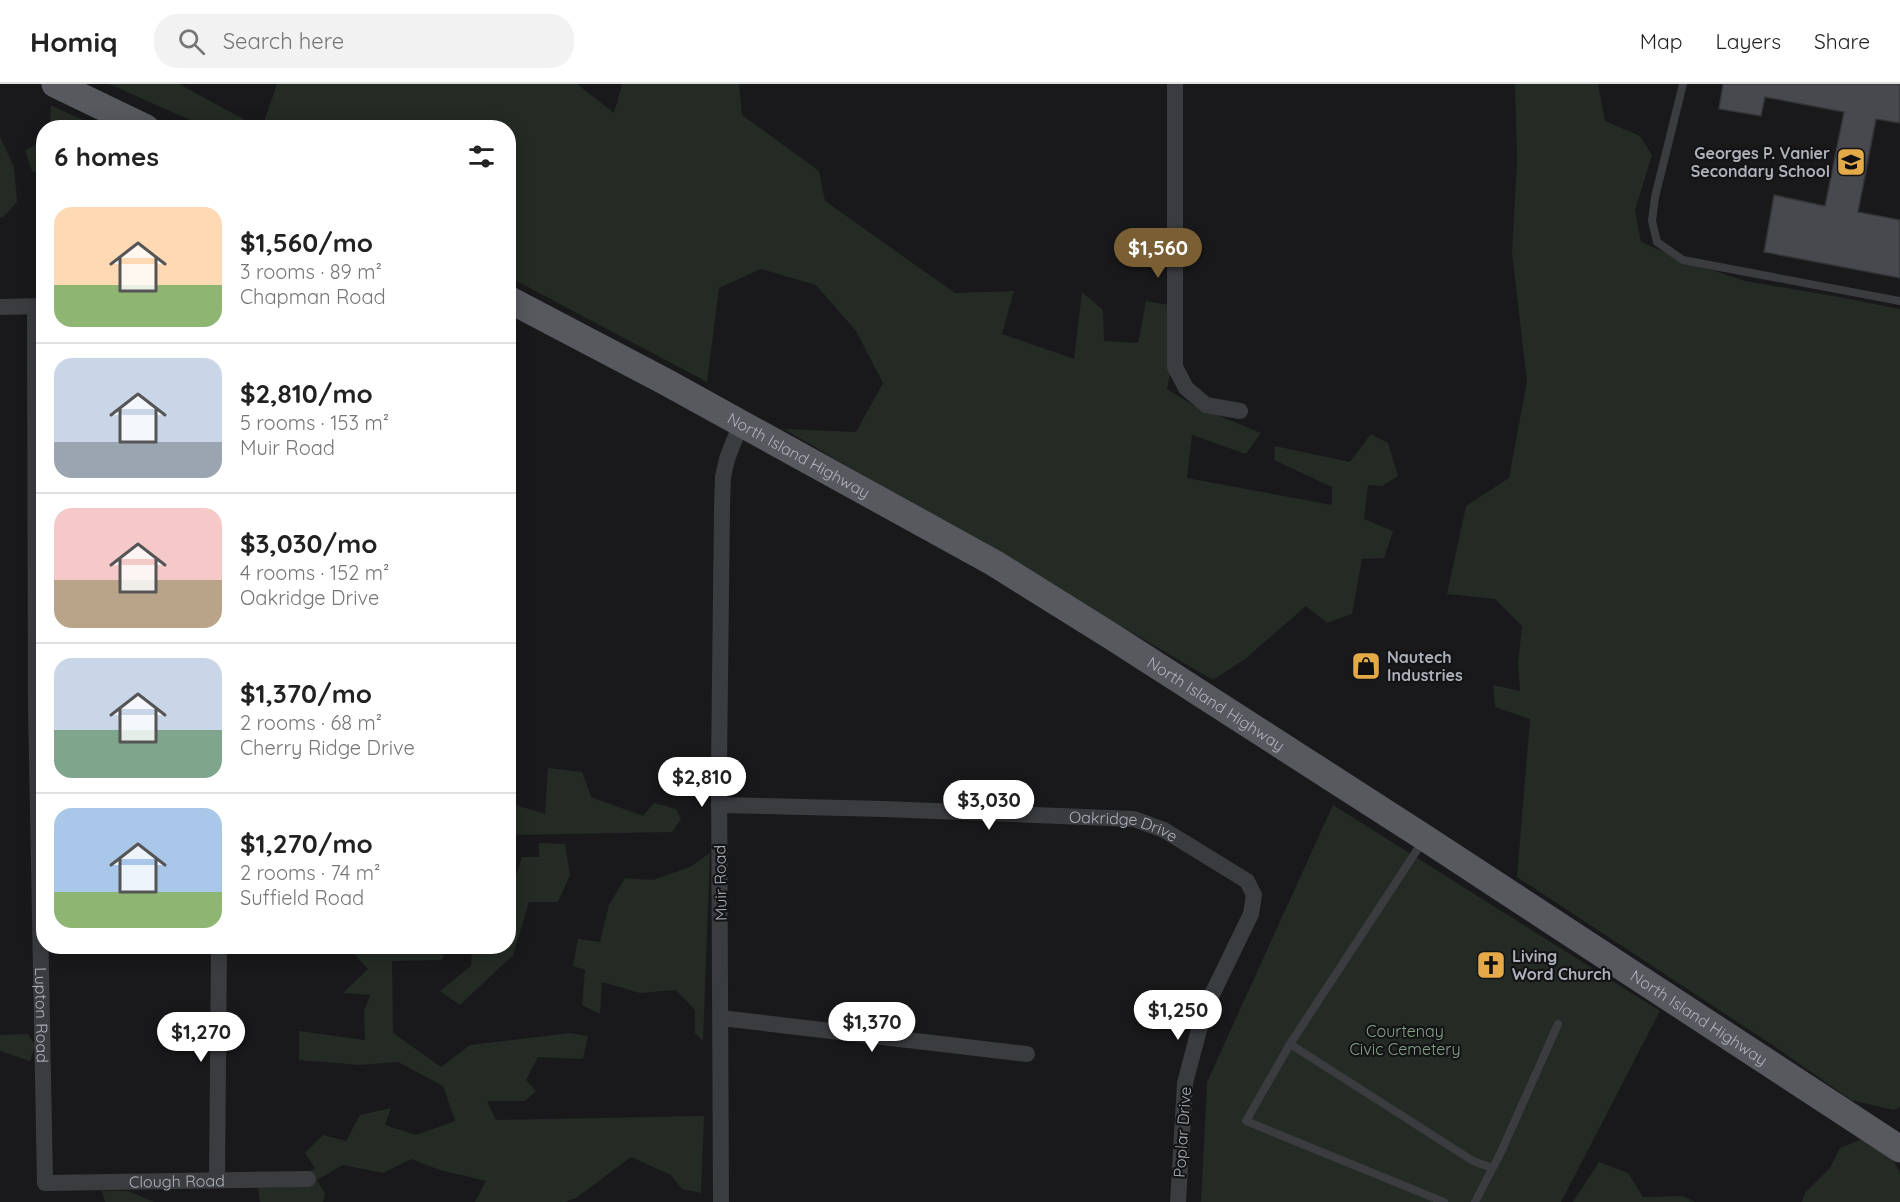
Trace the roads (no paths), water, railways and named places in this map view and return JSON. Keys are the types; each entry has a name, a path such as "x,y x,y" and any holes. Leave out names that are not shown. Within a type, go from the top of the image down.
{"main road":[{"path":"55,84 129,120"},
{"name":"North Island Highway","path":"516,303 741,423 994,563 1425,838 1900,1149"}],"street":[{"path":"1175,84 1175,368 1186,388 1206,405 1240,411"},
{"path":"0,307 36,307"},
{"name":"Muir Road","path":"721,1202 719,805 723,477 727,459 741,423"},
{"name":"Oakridge Drive","path":"719,805 1134,819 1164,830 1247,881 1254,895"},
{"name":"Poplar Drive","path":"1178,1202 1185,1083 1204,1011 1251,914 1254,895"},
{"name":"Lupton Road","path":"41,954 45,1183"},
{"path":"217,1179 219,954"},
{"path":"721,1018 1027,1054"},
{"name":"Clough Road","path":"45,1183 308,1179"}],"lane":[{"path":"1683,84 1655,197 1652,220 1657,242 1683,260 1900,302"},
{"path":"1425,838 1290,1044 1246,1121 1444,1202"},
{"path":"1475,1202 1501,1152 1558,1024"},
{"path":"1290,1044 1473,1161 1492,1168"}],"place":[{"name":"Georges P. Vanier Secondary School","path":"1851,162"},
{"name":"Nautech Industries","path":"1366,666"},
{"name":"Living Word Church","path":"1491,965"}],"park label":[{"name":"Courtenay Civic Cemetery","path":"1405,1040"}]}
